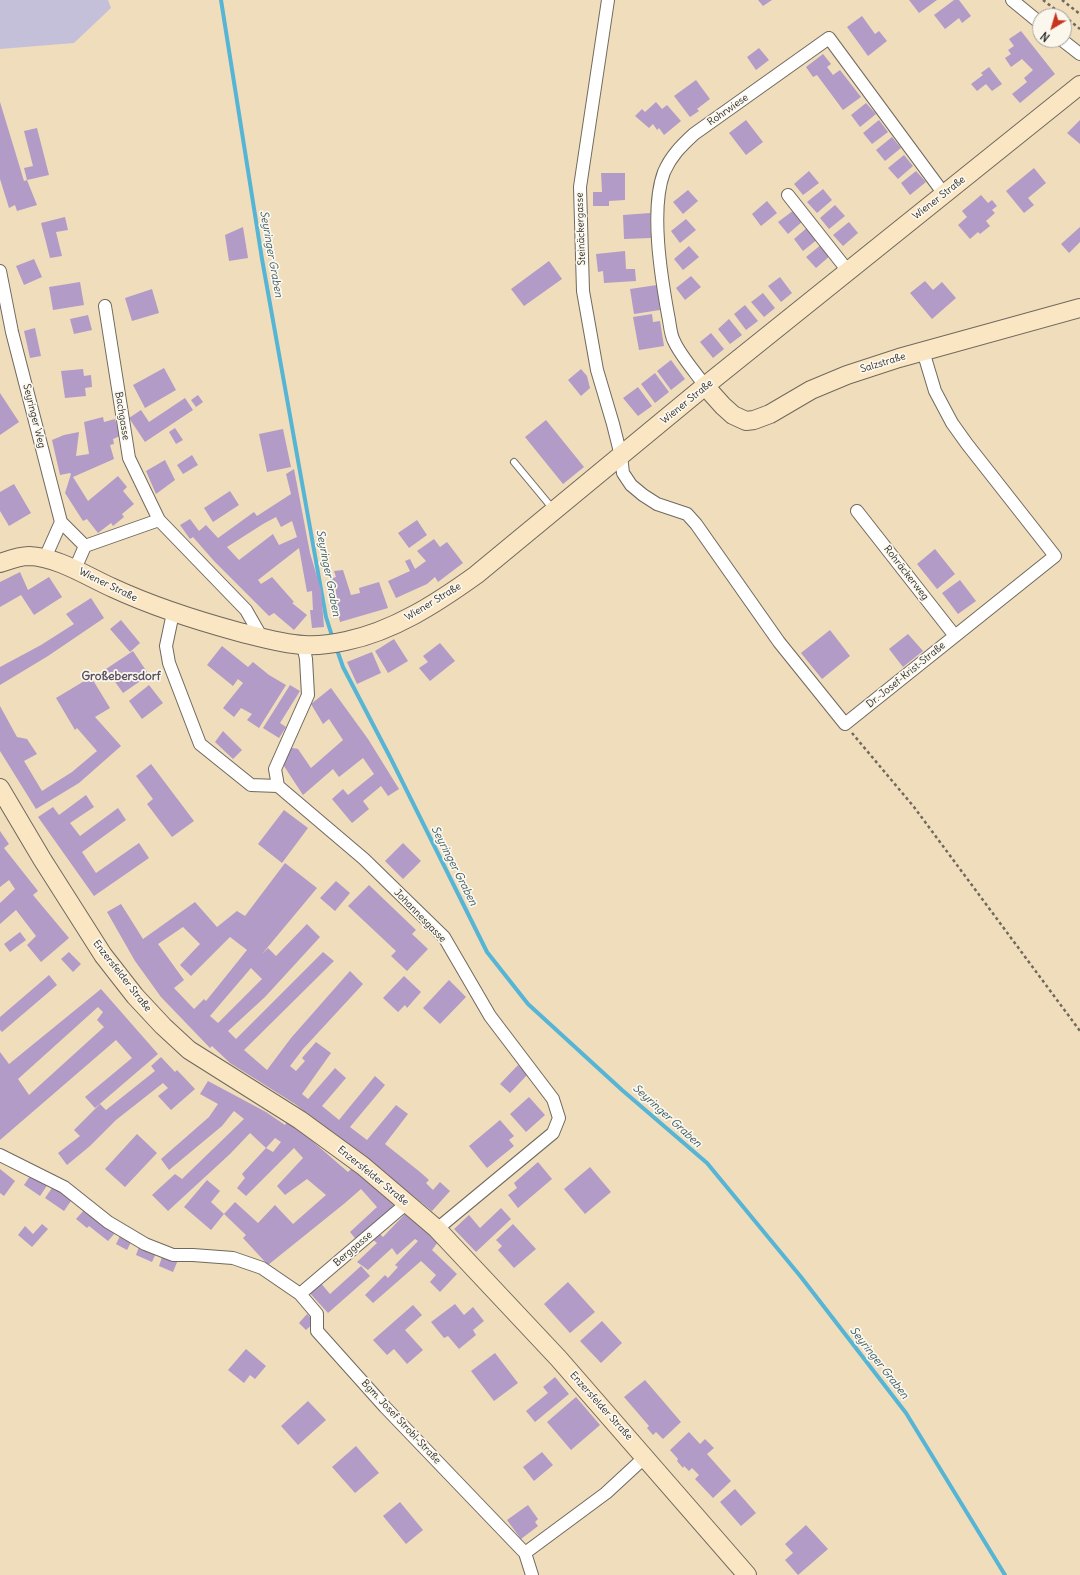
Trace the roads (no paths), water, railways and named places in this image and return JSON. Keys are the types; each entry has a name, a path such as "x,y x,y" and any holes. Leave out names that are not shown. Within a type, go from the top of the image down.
{"street":[{"name":"Steinäckergasse","path":"608,0 580,187 583,291 598,370 621,456"},
{"path":"1012,0 1032,16"},
{"name":"Rohrwiese","path":"705,386 673,341 661,277 658,221 659,192 664,174 671,158 694,134 829,38 944,194"},
{"path":"1072,48 1080,54"},
{"name":"Wiener Straße","path":"0,563 19,557 29,556 45,558 75,569 141,601 174,613 262,638 308,645 345,641 389,627 418,613 448,595 476,575 705,386 1080,85"},
{"path":"788,195 848,271"},
{"name":"Seyringer Weg","path":"0,271 12,332 61,522"},
{"name":"Bachgasse","path":"105,306 129,458 159,520"},
{"name":"Salzstraße","path":"705,386 733,415 746,421 754,420 770,414 811,390 847,375 1080,308"},
{"name":"Dr.-Josef-Krist-Straße","path":"621,456 623,473 631,485 657,504 687,514 696,524 779,642 844,724 1055,556 952,423 935,391 923,352"},
{"name":"Rohräckerweg","path":"857,511 955,636"},
{"path":"75,569 86,546 159,520 246,610 262,638"},
{"path":"45,558 61,522 86,546"},
{"path":"174,613 166,646 169,663 200,744 251,785 278,786 275,769 308,695 306,659 308,645"},
{"name":"Johannesgasse","path":"278,786 364,859 444,937 490,1016 553,1099 558,1118 553,1133 437,1229"},
{"name":"Enzersfelder Straße","path":"0,788 42,859 103,955 135,996 163,1026 189,1050 300,1120 363,1166 437,1229 559,1359 748,1575"},
{"name":"Bgm. Josef Strobl-Straße","path":"0,1155 64,1187 108,1222 145,1244 173,1256 193,1255 233,1258 240,1260 262,1268 300,1294 317,1314 317,1331 385,1407 525,1553"},
{"name":"Berggasse","path":"300,1294 407,1203"},
{"path":"532,1575 525,1553 606,1493 645,1457"}],"lane":[{"path":"514,462 554,510"}],"waterway":[{"name":"Seyringer Graben","path":"221,0 262,259 326,617 333,639"},
{"name":"Seyringer Graben","path":"336,647 343,667 391,759 487,952 528,1004 622,1090 707,1163 801,1277 906,1413 1005,1575"}],"district":[{"name":"Großebersdorf","path":"121,677"}]}
